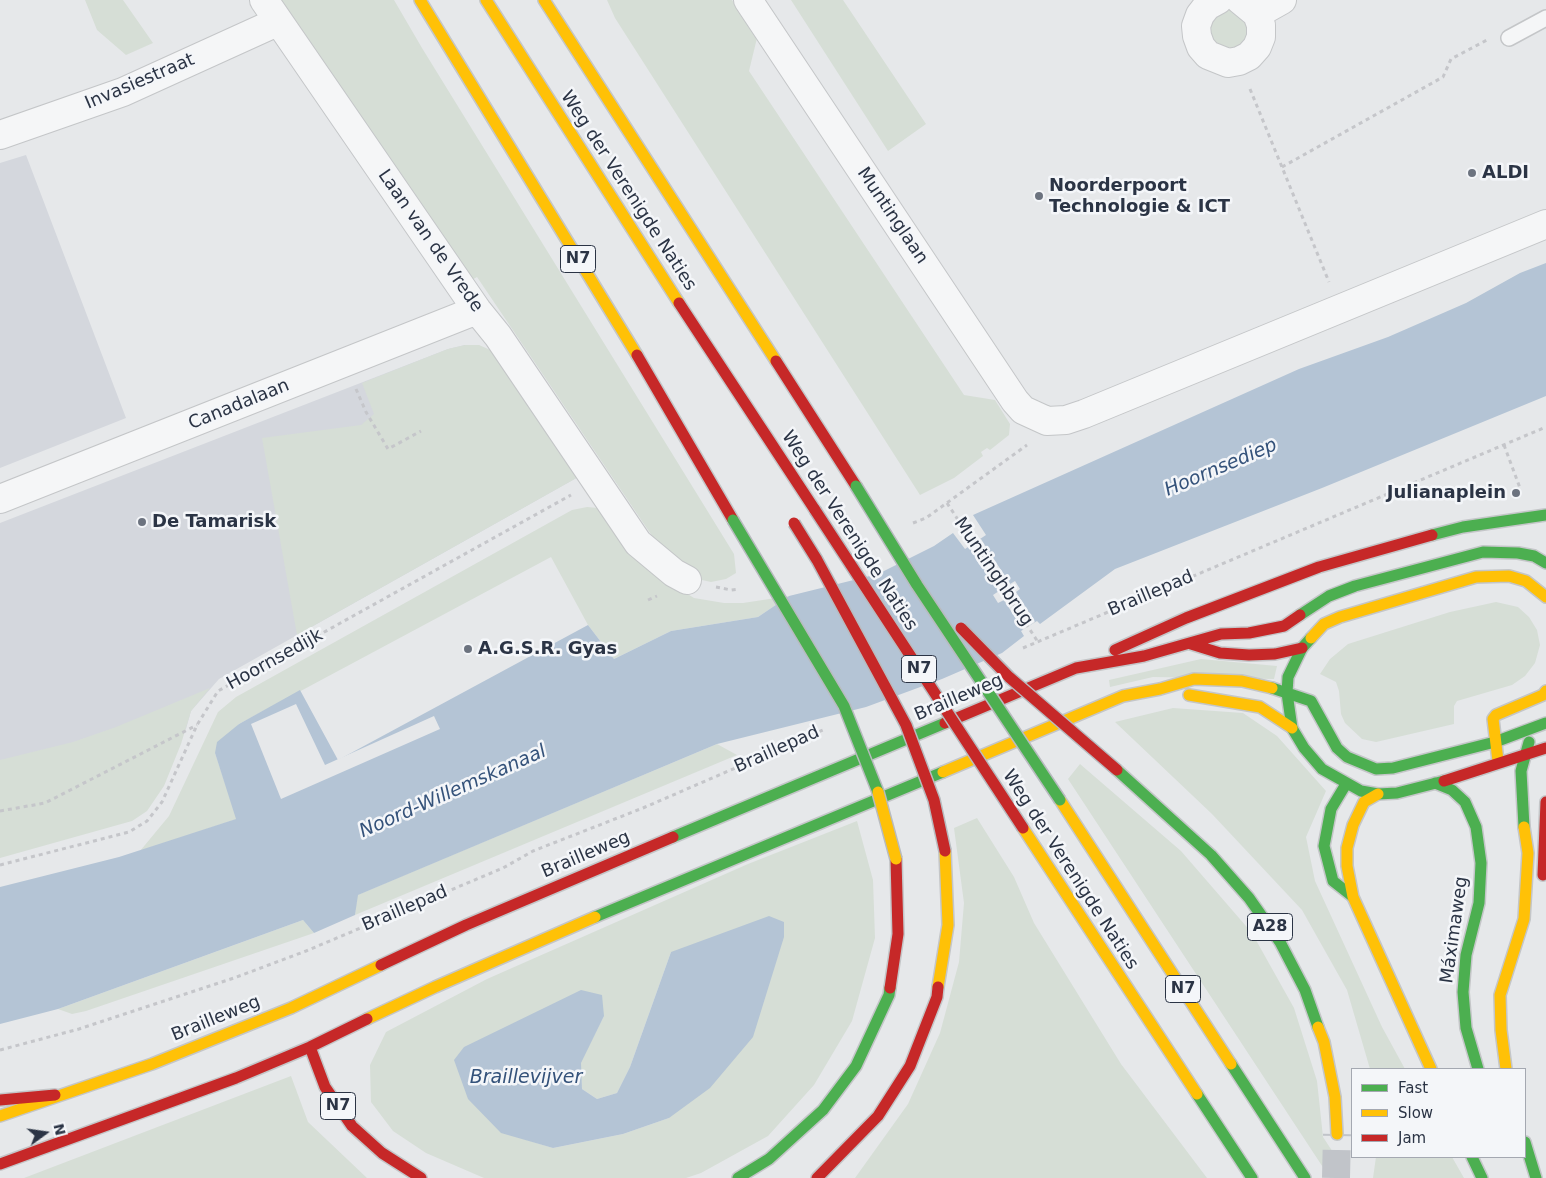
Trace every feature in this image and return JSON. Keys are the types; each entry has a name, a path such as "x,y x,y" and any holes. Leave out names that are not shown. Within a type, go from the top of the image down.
{"main road":[{"name":"N7","path":"420,0 656,386 844,706 878,792 896,859 898,934 889,995 856,1066 823,1110 769,1159 738,1178"},
{"name":"Weg der Verenigde Naties","path":"486,0 783,463 1252,1178"},
{"name":"Weg der Verenigde Naties","path":"544,0 856,486 917,585 1060,800 1305,1178"},
{"name":"N7","path":"783,463 788,489"},
{"path":"1076,668 1186,618 1320,567 1396,543 1463,527 1546,515"},
{"name":"N7","path":"793,519 906,725 934,800 945,851 948,925 938,997 910,1066 878,1116 840,1157 817,1178"},
{"name":"Brailleweg","path":"0,1116 55,1095 152,1064 292,1008 466,925 542,892 1076,668 1144,656 1221,634 1249,633 1284,626 1329,596 1355,586 1483,552 1518,553 1534,556 1546,563"},
{"path":"1545,594 1526,581 1509,576 1476,577 1340,616 1324,624 1302,648 1288,677 1287,693 1292,728 1304,748 1322,769 1361,791 1378,794 1397,792 1499,765 1546,748"},
{"name":"A28","path":"917,585 1009,677 1117,770 1211,855 1249,898 1280,942 1305,990 1324,1042 1335,1097 1337,1134"},
{"path":"1191,644 1220,653 1249,655 1275,654 1302,648"},
{"path":"0,1164 236,1078 310,1047 435,987 588,920 1123,696 1194,680 1242,681 1287,693 1311,701 1337,748 1347,757 1365,766 1393,768 1495,742 1541,726"},
{"path":"1160,689 1260,707 1292,728"},
{"path":"1501,778 1493,719 1496,715 1546,691"},
{"path":"1506,1068 1501,1030 1500,995 1515,942 1524,919 1528,853 1522,815 1521,771 1528,742 1541,726"},
{"path":"1353,897 1334,880 1328,868 1324,846 1331,809 1346,784 1365,766"},
{"name":"Máximaweg","path":"1435,783 1452,790 1465,802 1476,827 1481,863 1479,903 1466,955 1463,992 1466,1028 1478,1068"},
{"path":"1378,794 1364,802 1353,825 1347,848 1347,866 1353,897 1431,1068"},
{"path":"1542,890 1546,802"},
{"path":"1508,924 1515,942"},
{"path":"1515,942 1533,933"},
{"name":"N7","path":"310,1047 325,1087 352,1126 382,1153 421,1178"},
{"path":"0,1100 55,1095"},
{"path":"1526,1145 1536,1178"},
{"path":"1472,1158 1482,1178"},
{"path":"1524,1158 1536,1178"}],"street":[{"name":"Muntinglaan","path":"748,0 1015,401 1023,410 1046,421"},
{"path":"1218,0 1207,6 1200,15 1196,26 1199,42 1208,55 1217,61 1228,63 1239,61 1249,56 1257,48 1261,37 1261,25 1249,7 1282,0"},
{"name":"Invasiestraat","path":"0,135 124,92 271,11"},
{"name":"Laan van de Vrede","path":"271,11 477,310 498,336 596,481"},
{"path":"1046,421 1066,420 1084,414 1546,224"},
{"name":"Canadalaan","path":"0,499 477,310"},
{"path":"596,481 638,543 686,580"}],"lane":[{"path":"1508,38 1546,18"}],"path":[{"path":"1282,167 1443,77 1451,60 1498,34 1508,38"},
{"path":"1239,61 1340,308"},
{"path":"345,363 366,412 388,449 421,431"},
{"name":"Muntinghbrug","path":"1038,642 947,503 1026,446 1038,435 1046,421"},
{"name":"Braillepad","path":"1020,649 1546,427"},
{"path":"1504,445 1521,491"},
{"name":"Hoornsedijk","path":"0,865 129,832 147,821 162,802 197,725 218,691 596,481"},
{"path":"0,811 44,803 197,725"},
{"name":"Braillepad","path":"0,1050 79,1029 234,978 306,951 503,868 533,851 643,808 829,727"}],"shaded area":[{"path":"85,0 123,0 153,43 126,55 97,30"},
{"path":"280,0 394,0 734,554 736,573 726,579 711,582 693,578 669,561 477,277 470,281"},
{"path":"607,0 732,0 757,38 749,71 964,395 995,400 1010,424 1009,435 990,450 987,448 981,452 983,456 954,478 920,495 615,18"},
{"path":"791,0 843,0 926,124 888,151"},
{"path":"1229,8 1243,14 1251,34 1238,51 1216,50 1207,24 1222,9"},
{"path":"26,155 126,418 0,468 0,163"},
{"path":"465,345 479,345 580,476 219,679 191,711 186,729 0,807 0,523 448,349"},
{"path":"465,345 479,345 495,352 580,476 297,635 262,438 361,425 374,414 362,383 448,349"},
{"path":"587,507 598,508 656,574 694,598 724,603 743,603 789,596 758,617 671,631 614,659 588,625 551,557 239,724 215,753 237,819 140,851 169,816 218,712 236,697 572,510"},
{"path":"1496,602 1518,607 1529,617 1537,630 1540,645 1535,663 1525,676 1512,685 1457,701 1454,706 1454,724 1376,742 1362,739 1345,723 1341,714 1339,691 1336,682 1320,674 1330,659 1348,644 1450,612"},
{"path":"1201,659 1277,666 1274,679 1153,677 1110,687 1109,680"},
{"path":"210,688 191,711 181,744 164,786 147,811 132,821 0,858 0,760 73,742 116,727"},
{"path":"1173,708 1243,713 1277,736 1326,791 1306,837 1315,881 1382,1027 1404,1068 1370,1068 1347,990 1302,910 1212,814 1115,722"},
{"path":"717,744 737,755 355,915 357,895"},
{"path":"1080,764 1181,851 1252,933 1294,1008 1317,1081 1323,1137 1350,1178 1330,1178 1068,779"},
{"path":"977,818 1014,877 1034,923 1121,1064 1207,1178 855,1178 908,1104 940,1033 959,962 964,903 954,828"},
{"path":"857,821 873,880 875,938 852,1021 814,1085 768,1136 701,1173 686,1178 484,1178 426,1153 393,1131 371,1102 370,1065 386,1032 487,979 748,864","holes":["671,952 669,1118 623,1134 553,1148 501,1132 604,1016 580,1063 582,1089 597,1099 617,1093 630,1067"]},
{"path":"303,920 314,933 86,1011 72,1014 58,1009"},
{"path":"291,1076 308,1122 367,1178 24,1178"},
{"path":"1376,1158 1453,1158 1464,1178 1373,1178"}],"water":[{"path":"1546,263 1546,396 1322,488 1115,569 1040,624 1037,621 1021,631 1024,636 1002,653 942,679 866,707 717,744 358,895 355,915 314,933 303,920 58,1009 0,1024 0,887 119,857 236,819 215,753 217,742 239,724 300,690 338,760 588,625 614,659 671,631 758,617 789,596 878,574 934,546 953,533 965,549 986,535 973,515 1299,369 1388,337 1466,303 1520,273"},
{"name":"Braillevijver","path":"769,916 784,922 784,937 753,1037 710,1088 669,1118 623,1134 553,1148 501,1133 468,1099 454,1060 464,1047 581,990 602,995 604,1016 581,1063 582,1089 597,1099 617,1093 630,1067 671,952"}],"pier":[{"path":"981,539 1010,584 1015,581 1020,589 1016,592 1035,622 1023,630 1004,600 998,603 993,595 999,591 970,546"},
{"path":"296,704 325,765 434,716 440,729 281,799 251,724"}],"tunnel":[{"path":"1336,1178 1337,1134"}],"traffic: fast":[{"path":"856,486 917,585 1060,800"},
{"path":"1432,535 1463,527 1546,515"},
{"path":"733,520 844,706 878,792"},
{"path":"1300,615 1329,596 1355,586 1483,552 1518,553 1534,556 1546,563"},
{"path":"1311,638 1302,648 1288,677 1287,693 1292,728 1304,748 1322,769 1361,791 1378,794 1397,793 1444,781"},
{"path":"1272,688 1311,701 1337,748 1347,757 1376,769 1393,768 1495,742 1546,723"},
{"path":"673,837 945,723"},
{"path":"1524,827 1521,771 1529,742"},
{"path":"1117,770 1211,855 1249,898 1280,942 1305,990 1318,1027"},
{"path":"595,917 943,772"},
{"path":"1435,783 1452,790 1465,802 1476,827 1481,863 1479,903 1466,955 1463,992 1466,1028 1478,1068"},
{"path":"1346,784 1331,809 1324,846 1333,881 1352,896"},
{"path":"738,1178 769,1159 823,1110 856,1066 889,995 890,988"},
{"path":"1231,1064 1305,1178"},
{"path":"1197,1094 1252,1178"},
{"path":"1526,1145 1536,1178"},
{"path":"1472,1158 1482,1178"}],"traffic: slow":[{"path":"420,0 637,355"},
{"path":"486,0 679,303"},
{"path":"544,0 776,361"},
{"path":"1311,638 1324,624 1340,617 1476,577 1509,576 1526,581 1546,597"},
{"path":"943,772 1123,696 1160,689 1194,679 1242,681 1272,688"},
{"path":"1498,761 1493,719 1496,715 1543,695 1546,691"},
{"path":"1189,695 1260,707 1292,728"},
{"path":"878,792 896,859"},
{"path":"1378,794 1364,802 1353,825 1347,848 1347,866 1353,897 1431,1068"},
{"path":"1060,800 1231,1064"},
{"path":"1506,1068 1501,1030 1500,995 1524,919 1528,853 1524,827"},
{"path":"1023,828 1197,1094"},
{"path":"938,987 948,925 945,851"},
{"path":"367,1019 595,917"},
{"path":"0,1116 152,1064 291,1008 381,965"},
{"path":"1318,1027 1324,1042 1335,1097 1337,1134"}],"traffic: jam":[{"path":"679,303 815,510"},
{"path":"637,355 733,520"},
{"path":"776,361 856,486"},
{"path":"815,510 1023,828"},
{"path":"794,523 817,560 906,725 934,800 945,851"},
{"path":"1115,650 1186,618 1319,567 1432,535"},
{"path":"945,723 1076,668 1144,656 1221,634 1249,633 1284,626 1300,615"},
{"path":"961,628 1009,677 1117,770"},
{"path":"1191,644 1220,653 1249,655 1275,654 1302,648"},
{"path":"1444,781 1546,748"},
{"path":"1543,875 1546,802"},
{"path":"381,965 466,925 673,837"},
{"path":"890,988 898,934 896,859"},
{"path":"817,1178 878,1116 910,1066 937,997 938,987"},
{"path":"0,1164 236,1078 310,1047 367,1019"},
{"path":"310,1047 325,1087 352,1126 382,1153 421,1178"},
{"path":"0,1100 55,1095"}],"place":[{"name":"ALDI","path":"1472,173"},
{"name":"Noorderpoort Technologie & ICT","path":"1039,196"},
{"name":"Julianaplein","path":"1516,493"},
{"name":"De Tamarisk","path":"142,522"},
{"name":"A.G.S.R. Gyas","path":"468,649"}],"water label":[{"name":"Hoornsediep","path":"1221,468"},
{"name":"Noord-Willemskanaal","path":"453,792"}]}
